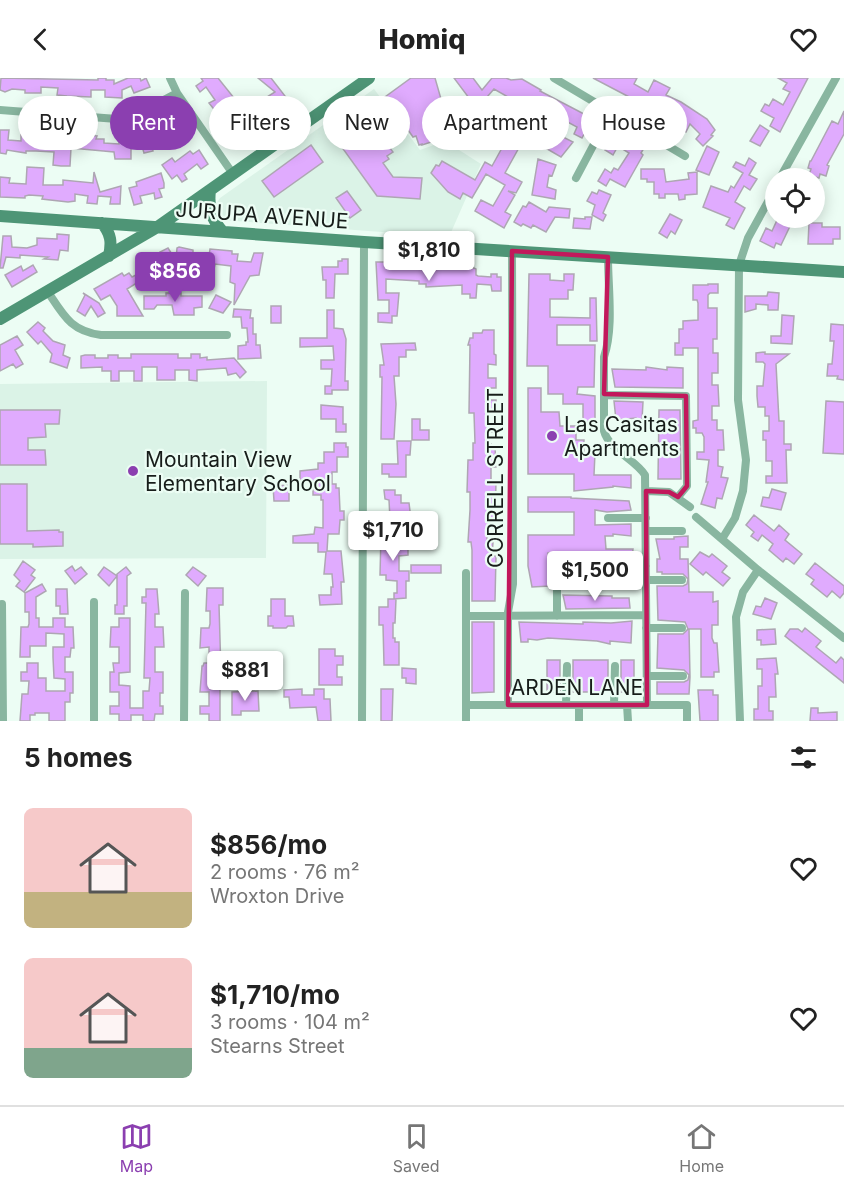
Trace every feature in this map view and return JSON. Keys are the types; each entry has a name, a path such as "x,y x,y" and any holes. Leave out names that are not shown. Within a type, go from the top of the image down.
{"main road":[{"path":"1,317 159,226 369,78"},
{"path":"210,190 208,202 213,222 223,232"},
{"name":"JURUPA AVENUE","path":"0,216 364,242 844,272"},
{"path":"102,224 108,230 111,238 109,256"}],"street":[{"path":"170,78 177,93 233,174"},
{"path":"554,78 584,96"},
{"path":"786,168 836,78"},
{"path":"0,110 117,119 141,112 177,93"},
{"path":"576,178 591,150"},
{"path":"675,150 685,156"},
{"path":"722,539 735,519 743,491 746,460 738,400 739,265 748,238 765,207"},
{"path":"362,721 364,242"},
{"name":"CORRELL STREET","path":"508,705 508,616 513,584 512,251"},
{"path":"608,258 604,431 606,439 641,469 645,476 647,705"},
{"path":"48,292 63,315 76,328 88,333 101,335 227,335"},
{"path":"604,394 686,396 687,486 678,498"},
{"path":"646,491 669,492 690,507"},
{"path":"696,517 844,638"},
{"path":"608,518 646,518"},
{"path":"646,531 682,531"},
{"path":"557,616 557,567 646,566"},
{"path":"740,721 736,616 743,592 758,570"},
{"path":"466,573 466,721"},
{"path":"646,580 682,580"},
{"path":"184,721 185,592"},
{"path":"94,602 94,721"},
{"path":"2,604 3,721"},
{"path":"467,616 646,615"},
{"path":"646,628 682,628"},
{"path":"566,705 567,666"},
{"path":"614,705 615,666"},
{"path":"646,676 683,676"},
{"name":"ARDEN LANE","path":"466,705 687,705 687,721"},
{"path":"579,705 579,721"},
{"path":"627,705 627,721"}],"highlighted area":[{"path":"512,251 608,257 604,394 686,396 687,486 678,497 669,492 646,491 647,705 508,705"}],"shaded area":[{"path":"374,89 379,96 364,96"},
{"path":"323,125 323,150 410,150 410,137 420,150 459,150 481,164 449,237 222,220 217,217 215,205 220,198 288,150 311,150 311,134"},
{"name":"Mountain View Elementary School","path":"267,381 266,558 0,559 0,384"}],"building":[{"path":"1,78 98,80 98,78 106,78 106,80 114,80 114,84 128,78 140,78 141,81 146,78 150,87 134,93 131,86 122,90 122,96 110,97 105,97 105,90 91,90 91,96 67,96 57,95 58,88 41,87 41,93 25,93 25,90 12,89 5,92 0,90"},
{"path":"201,78 218,78 232,96 212,96 206,87 200,92 196,86 203,81"},
{"path":"258,78 271,78 285,96 269,96 275,92"},
{"path":"411,78 435,78 440,96 422,96 422,144 419,145 416,136 413,137 410,133 410,96 386,96"},
{"path":"454,78 473,78 482,90 492,78 522,79 550,96 506,96 494,89 488,96 468,96"},
{"path":"593,78 637,78 634,84 648,92 654,80 670,88 666,95 668,96 627,96"},
{"path":"778,78 808,78 780,132 770,126 774,118 761,111 765,104 769,106 773,99 783,105 790,92 783,89 787,83"},
{"path":"569,106 581,112 581,138 574,134 577,127 569,123"},
{"path":"687,106 707,119 715,130 711,135 713,136 703,146 696,139 700,134 690,124 687,130"},
{"path":"844,111 844,134 827,165 829,166 826,176 825,168 808,168 832,121 838,124"},
{"path":"760,125 769,131 760,146 750,141"},
{"path":"0,130 9,130 8,140 18,141 18,150 71,150 70,166 53,165 54,152 26,151 26,153 7,150 6,154 0,153"},
{"path":"98,139 104,139 104,143 110,143 110,150 131,150 131,159 115,159 114,152 92,150 98,150"},
{"path":"311,145 323,162 274,197 262,181 304,150 311,150"},
{"path":"707,146 719,152 709,175 696,170"},
{"path":"199,150 208,164 201,169 197,164 184,174 187,179 182,182 177,175 172,179 162,165 172,158 175,162 190,151 193,154"},
{"path":"344,150 392,150 393,152 387,156 389,159 383,163 393,177 422,178 420,199 377,196"},
{"path":"501,150 518,150 505,173 522,182 516,193 508,191 515,195 505,212 511,215 504,228 475,211 481,200 493,206 505,185 486,174 472,198 463,193 460,199 448,192 431,173 442,161 475,180 485,162 492,166"},
{"path":"549,150 567,150 561,157"},
{"path":"605,150 616,150 613,155"},
{"path":"624,150 643,150 641,153 643,155 625,187 610,179 606,186 598,181 605,169 611,173 614,168 618,170 629,153"},
{"path":"749,158 756,163 749,175 757,179 750,190 744,186 735,202 745,208 734,229 726,225 730,218 703,207 711,186 728,192 731,186 734,188 743,173 733,167 736,162 745,166"},
{"path":"538,159 556,165 552,176 549,175 547,187 556,190 555,199 532,195"},
{"path":"27,167 44,168 43,185 63,185 63,180 93,183 94,172 100,192 121,186 120,204 110,204 111,197 98,196 97,204 87,203 88,196 75,194 75,201 68,202 42,199 43,196 0,197 0,177 10,178 9,183 26,184"},
{"path":"641,169 664,169 666,182 689,179 688,173 697,172 697,194 685,195 685,199 679,200 678,194 665,194 665,198 659,198 659,194 654,194 654,182 641,179"},
{"path":"161,173 164,188 159,189 162,197 155,199 154,193 140,196 142,203 134,205 129,188 137,186 136,182"},
{"path":"599,190 611,195 603,213 606,215 603,221 592,215 595,205 587,201 592,192 597,194"},
{"path":"347,191 361,210 350,218 336,198"},
{"path":"529,202 546,212 549,207 570,209 569,218 555,217 546,232 533,225 531,228 523,224 521,226 514,222 523,206 526,207"},
{"path":"670,214 682,220 675,234 671,231 667,238 659,233"},
{"path":"585,217 592,217 590,229 573,228 574,218 585,219"},
{"path":"840,227 840,239 833,239 833,244 808,244 809,228"},
{"path":"766,228 772,231 773,228 789,228 781,245 776,243 774,248 760,241"},
{"path":"57,234 69,235 68,251 60,250 58,260 20,255 20,258 6,257 3,268 0,268 3,236 11,236 12,247 27,248 37,245 37,238 57,239"},
{"path":"179,247 193,250 193,255 209,256 210,249 232,251 232,254 238,254 237,261 251,262 254,253 263,253 259,275 250,276 234,305 235,284 230,282 231,266 215,264 214,269 209,269 209,273 195,272 195,277 187,276 188,258 176,260"},
{"path":"168,248 175,259 171,259 175,265 145,283 143,279 127,289 143,316 117,316 117,306 110,295 101,300 94,289 122,273 124,276 129,273 132,277 142,272 146,268 143,262 150,258 152,263 163,257 160,252"},
{"path":"348,259 348,274 335,274 334,298 326,298 326,280 323,280 322,267 338,267 338,261"},
{"path":"376,262 388,262 388,267 411,267 414,263 420,263 451,266 451,268 474,268 478,276 491,277 491,274 497,274 497,277 501,277 501,291 492,291 491,285 477,284 476,298 470,298 470,294 462,294 462,285 426,287 426,284 419,284 419,281 386,279 386,293 399,293 397,316 392,316 392,323 378,322 378,313 389,313 389,300 378,300"},
{"path":"33,265 37,272 12,287 5,275 21,266 23,271"},
{"path":"529,274 550,274 550,280 564,281 564,274 574,274 573,290 568,290 568,299 550,299 550,317 590,318 590,298 596,298 597,341 590,341 590,325 557,325 557,345 595,345 594,387 578,387 577,394 595,396 595,422 583,422 583,404 563,404 563,394 548,394 548,366 527,366"},
{"path":"718,284 718,293 708,295 708,308 717,308 717,339 713,339 713,353 718,353 718,373 712,373 712,385 718,385 719,406 712,406 712,420 717,420 717,430 723,430 724,450 718,450 718,466 723,467 721,477 728,478 722,499 717,498 715,508 701,504 708,482 706,482 709,460 697,459 697,452 704,452 704,437 702,433 696,433 696,428 693,428 693,421 698,420 698,348 683,348 683,355 675,355 675,343 679,343 679,329 683,329 683,321 698,320 698,303 697,300 693,300 693,285"},
{"path":"768,292 779,293 778,310 768,310 768,305 756,304 756,309 745,312 745,296 767,296"},
{"path":"83,293 99,303 105,313 98,317 91,306 85,316 77,311 85,295"},
{"path":"166,293 202,296 202,307 194,308 194,315 174,315 172,305 157,305 154,309 144,309 144,296 166,296"},
{"path":"216,295 231,302 223,313 209,308"},
{"path":"271,306 281,306 281,323 271,323"},
{"path":"234,309 251,310 253,334 256,334 256,345 260,345 261,358 238,359 238,346 246,345 248,342 247,328 242,328 241,317 233,317"},
{"path":"327,310 334,310 334,328 343,329 346,339 345,381 348,381 348,390 332,390 332,394 325,394 325,386 331,386 332,369 321,369 321,360 334,360 333,346 300,347 300,338 327,338"},
{"path":"782,315 794,316 792,344 771,343 771,336 781,336"},
{"path":"38,322 53,341 65,345 63,355 70,358 67,368 50,362 52,354 41,341 38,344 27,332"},
{"path":"831,324 844,325 844,380 837,379 838,376 827,376 828,364 832,364 834,341 830,341"},
{"path":"483,330 494,330 494,354 496,355 496,365 488,364 488,378 496,378 496,388 489,388 489,400 496,400 496,410 489,410 489,423 495,423 496,432 489,432 489,444 495,447 496,467 491,467 491,481 496,481 495,526 487,526 487,539 493,542 492,556 496,556 495,601 472,601 472,550 471,542 468,542 470,492 467,492 468,460 473,460 473,443 475,443 474,413 469,413 470,345 468,345 470,338 473,338 473,333 482,333"},
{"path":"17,336 23,345 15,350 23,364 16,368 13,364 0,371 0,345"},
{"path":"415,343 416,350 406,350 406,357 399,357 399,376 394,376 396,404 394,439 381,439 382,377 380,377 380,365 384,365 381,344"},
{"path":"765,352 765,354 789,354 776,364 779,421 784,421 784,444 791,444 791,450 786,450 787,483 766,483 766,476 772,476 772,461 766,461 766,440 763,440 763,431 769,431 769,416 765,416 765,407 758,407 757,396 757,386 763,386 765,364 756,362 756,353"},
{"path":"131,354 178,354 178,358 191,358 191,354 200,354 200,358 207,357 207,360 234,358 246,372 240,378 236,373 228,375 226,368 197,370 197,381 189,380 189,370 175,370 175,380 157,380 157,367 142,367 142,381 134,381 134,371 119,371 119,381 111,381 111,371 102,371 102,367 81,368 81,356 95,355 95,358 108,358 108,355 118,355 118,358 131,358"},
{"path":"646,367 667,370 667,367 683,368 683,388 615,387 612,369 646,370"},
{"path":"528,388 541,388 541,412 559,412 560,426 576,426 576,440 584,440 584,453 595,453 594,475 631,475 631,488 613,486 574,491 574,474 528,474"},
{"path":"614,401 643,402 642,420 636,420 636,418 616,420"},
{"path":"826,401 844,402 844,454 823,453"},
{"path":"321,405 343,407 343,424 346,424 346,432 336,432 336,419 321,419"},
{"path":"0,410 60,410 59,424 45,424 46,437 28,438 28,450 45,450 46,465 0,465"},
{"path":"659,410 680,410 681,479 658,479"},
{"path":"412,419 420,419 420,430 429,430 429,440 412,440"},
{"path":"397,441 411,441 410,455 406,455 406,477 389,477 389,474 382,474 382,464 398,464"},
{"path":"334,443 346,443 348,447 348,457 337,457 337,472 332,472 332,484 336,484 336,488 339,488 340,511 344,511 344,520 340,520 339,534 328,534 327,551 341,551 344,582 341,582 342,604 320,605 319,595 331,595 331,587 333,587 332,574 324,574 326,552 318,552 318,543 293,543 293,536 314,534 315,527 323,528 321,495 313,495 313,482 300,482 300,471 318,469 318,463 324,463 324,452 334,452"},
{"path":"0,484 27,484 27,531 59,530 63,532 63,546 33,547 33,544 0,544"},
{"path":"289,485 289,501 274,501 273,486"},
{"path":"772,489 786,493 781,510 761,506 763,497 769,498"},
{"path":"384,490 395,490 395,495 401,495 401,503 409,503 411,519 390,519 389,500 385,499"},
{"path":"528,497 629,501 631,510 607,512 595,510 595,525 631,524 631,536 613,534 613,536 605,536 606,549 633,549 632,559 552,556 552,553 548,553 550,586 532,587 528,566 528,535 574,535 574,512 528,512"},
{"path":"754,515 774,531 779,525 789,534 785,540 802,554 794,564 786,558 783,562 769,550 773,544 762,535 758,541 751,536 754,532 746,525"},
{"path":"385,528 391,528 391,532 398,532 398,548 408,548 408,555 399,556 399,571 409,571 409,581 406,581 406,598 394,599 394,593 397,593 397,581 386,580 386,575 380,575 381,535 385,532"},
{"path":"688,536 688,547 680,547 680,559 688,559 689,592 713,592 713,602 718,601 718,625 712,625 712,638 714,643 717,643 719,672 714,672 714,677 701,677 701,629 689,629 690,677 689,694 657,694 657,682 684,682 688,680 689,675 684,670 657,668 658,634 683,634 688,629 685,622 658,620 657,586 683,586 687,584 688,579 683,574 657,572 657,559 660,559 656,539"},
{"path":"700,552 709,557 712,554 727,566 722,572 730,578 723,586 706,572 703,575 690,564"},
{"path":"23,561 35,570 31,575 35,578 24,592 16,586 20,581 14,575"},
{"path":"815,563 844,586 844,593 840,598 832,591 827,597 811,584 814,580 806,574"},
{"path":"411,565 441,565 441,573 411,573"},
{"path":"72,566 75,571 81,567 87,574 75,584 65,571"},
{"path":"104,567 117,576 109,586 98,575"},
{"path":"126,567 131,573 127,576 127,606 124,606 124,614 115,614 117,574"},
{"path":"193,567 206,576 198,586 186,575"},
{"path":"629,573 630,585 584,583 565,585 566,574"},
{"path":"42,584 46,591 36,597 36,618 39,618 39,627 53,627 53,618 65,618 65,627 73,627 74,648 71,648 70,657 65,657 65,672 73,672 73,693 70,693 70,702 65,702 65,721 49,721 49,713 35,713 35,715 30,715 30,721 20,721 22,694 28,694 29,681 21,681 21,672 27,672 27,663 38,663 38,678 46,678 46,691 65,691 65,679 54,678 53,657 53,647 64,647 64,634 46,633 46,646 30,646 30,657 20,657 21,627 28,627 29,624 29,612 25,612 25,593"},
{"path":"207,588 223,588 223,605 219,605 221,673 215,673 215,686 220,686 220,721 209,721 209,714 200,714 200,706 209,706 209,692 200,692 202,666 204,663 209,663 209,647 200,648 201,628 209,628 210,624 210,611 206,611"},
{"path":"56,589 67,589 68,614 60,614 60,606 56,606"},
{"path":"146,589 157,589 159,614 155,614 155,627 163,627 164,647 155,647 155,672 163,672 163,693 160,693 160,706 163,706 163,714 155,714 154,721 143,721 143,715 131,715 131,721 119,721 119,714 110,714 110,706 119,706 119,692 110,692 110,672 114,672 113,663 119,663 119,647 110,647 111,627 119,627 119,618 130,618 130,672 119,673 119,685 130,686 130,708 143,708 143,691 149,691 150,678 144,678 146,603 142,603 142,597 146,597"},
{"path":"563,595 629,598 630,608 566,609"},
{"path":"765,598 777,603 771,619 753,614 756,606 761,607"},
{"path":"271,599 285,599 285,616 293,616 294,626 273,628 273,626 268,626 268,616 271,616"},
{"path":"388,599 396,599 393,638 395,642 399,642 399,665 384,665 383,625 379,625 379,607 388,607"},
{"path":"632,621 631,643 610,641 610,644 548,638 528,639 528,642 521,642 519,622 583,624 583,622"},
{"path":"472,622 494,622 494,692 472,693"},
{"path":"805,628 821,641 816,647 836,663 841,657 844,660 844,683 785,636 790,629 798,629 802,632"},
{"path":"775,629 776,644 761,645 761,640 757,640 757,630"},
{"path":"319,649 335,649 335,656 343,656 343,665 337,665 337,677 342,677 342,685 319,685"},
{"path":"776,658 778,674 775,674 776,697 769,697 769,711 773,711 773,720 754,720 754,709 758,709 758,686 762,686 762,669 757,669 757,659"},
{"path":"547,660 560,660 560,692 547,692"},
{"path":"573,660 608,660 608,692 573,692"},
{"path":"621,660 634,660 634,692 621,692"},
{"path":"402,668 416,669 416,684 406,683 406,678 402,678"},
{"path":"302,689 302,695 314,695 314,689 324,689 324,699 330,699 331,721 318,721 316,707 290,708 289,697 284,697 284,690"},
{"path":"381,689 393,689 392,721 381,721"},
{"path":"698,690 713,690 713,695 718,695 718,721 700,721"},
{"path":"258,691 259,711 241,711 241,715 232,715 232,692"},
{"path":"811,708 818,708 818,713 837,712 837,721 810,721"}],"place":[{"name":"Las Casitas Apartments","path":"552,436"},
{"name":"Mountain View Elementary School","path":"133,471"}]}
